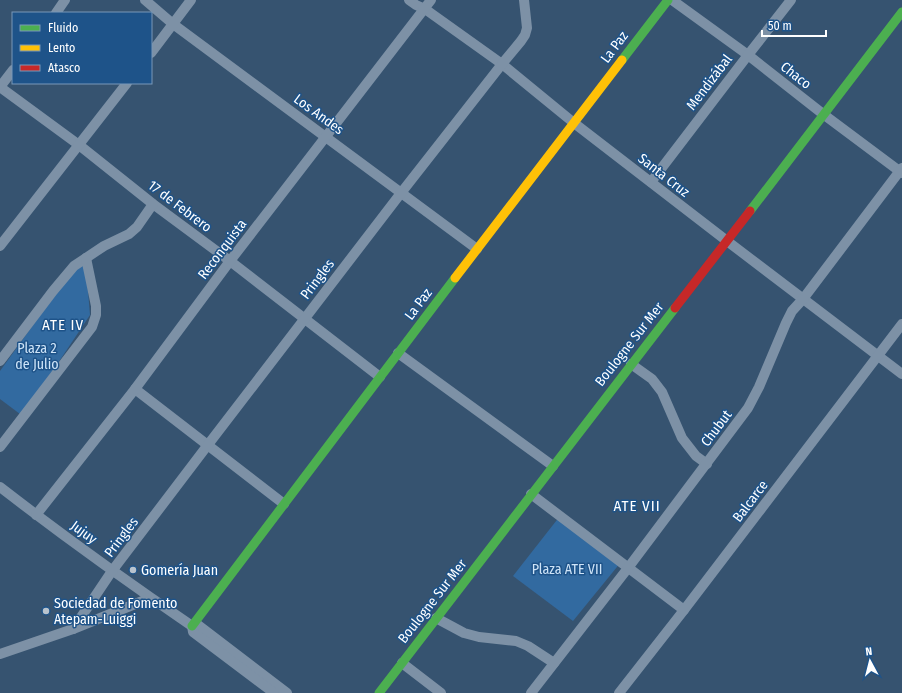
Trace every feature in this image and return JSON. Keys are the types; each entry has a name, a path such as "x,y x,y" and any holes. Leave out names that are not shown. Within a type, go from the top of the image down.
{"street":[{"path":"57,12 66,0"},
{"name":"Los Andes","path":"145,0 173,24 477,249"},
{"path":"152,51 190,0"},
{"name":"Santa Cruz","path":"409,0 425,9 502,64 574,123 726,241 902,374"},
{"name":"Reconquista","path":"36,515 135,389 230,262 431,0"},
{"name":"Pringles","path":"73,629 112,571 207,446 401,192 525,35 527,28 524,0"},
{"name":"La Paz","path":"192,626 477,249 668,0"},
{"name":"Chaco","path":"672,0 748,55 823,114 901,171"},
{"name":"Mendizábal","path":"651,182 791,0"},
{"name":"Boulogne Sur Mer","path":"379,693 902,12"},
{"path":"0,87 12,71"},
{"path":"0,246 126,84"},
{"name":"17 de Febrero","path":"0,87 79,145 153,204 380,377"},
{"name":"Chubut","path":"531,693 628,568 748,408 759,387 792,311 803,299 901,171"},
{"path":"0,361 74,266 104,246 129,234 137,227 153,204"},
{"path":"0,447 92,327 96,315 96,306 86,258"},
{"name":"Balcarce","path":"619,693 902,324"},
{"path":"398,353 553,466"},
{"path":"631,364 652,378 662,392 682,438 696,456 706,464"},
{"path":"135,389 284,504"},
{"name":"Jujuy","path":"0,487 112,571 192,626"},
{"path":"531,494 684,610"},
{"path":"0,654 73,629 150,598"},
{"path":"436,618 464,634 516,641 528,646 554,663"},
{"path":"274,693 193,632 192,626 198,625 287,693"},
{"path":"402,663 441,693"}],"green space":[{"name":"Plaza 2 de Julio","path":"83,264 87,279 90,315 52,372 20,414 0,399 0,371 73,272"},
{"name":"Plaza ATE VII","path":"560,516 621,562 573,621 513,576"}],"traffic: fast":[{"path":"622,60 668,0"},
{"path":"750,211 902,12"},
{"path":"192,626 455,278"},
{"path":"379,693 675,308"}],"traffic: slow":[{"path":"455,278 622,60"}],"traffic: jam":[{"path":"675,308 750,211"}],"place":[{"name":"Gomería Juan","path":"133,570"},
{"name":"Sociedad de Fomento Atepam-Luiggi","path":"46,611"}],"district":[{"name":"ATE IV","path":"63,325"},
{"name":"ATE VII","path":"637,506"}]}
